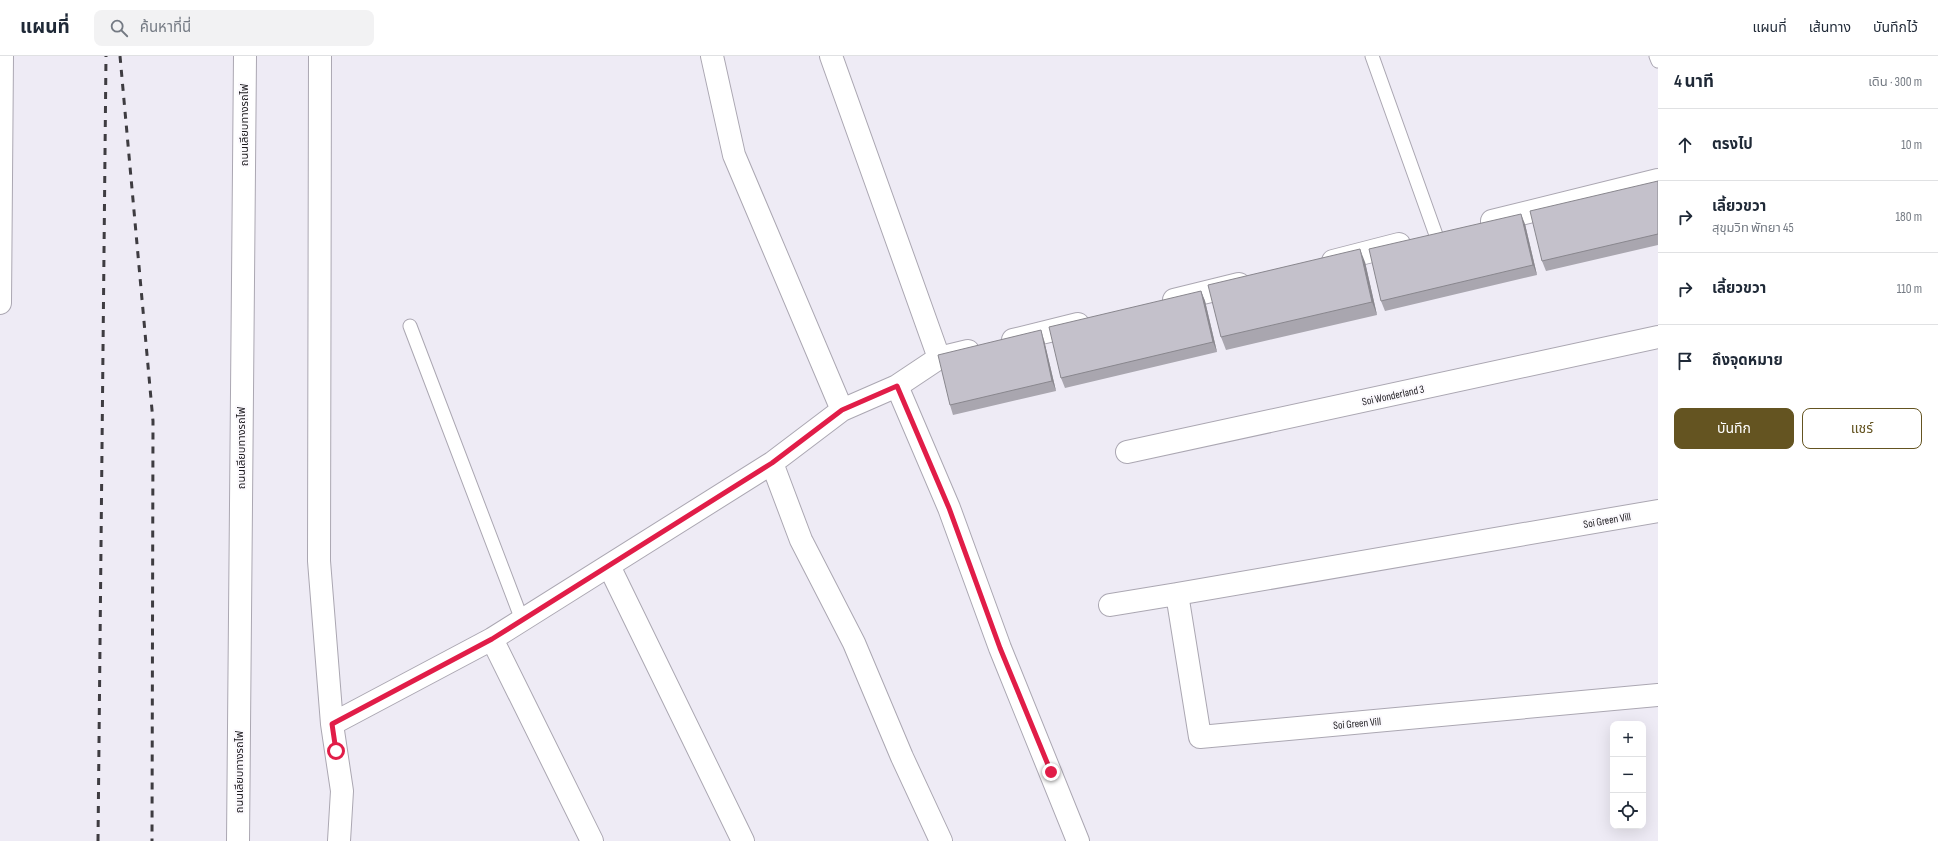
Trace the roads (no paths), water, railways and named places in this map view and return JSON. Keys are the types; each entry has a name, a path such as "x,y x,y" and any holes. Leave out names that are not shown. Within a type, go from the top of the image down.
{"street":[{"path":"0,303 2,56"},
{"name":"ถนนเลียบทางรถไฟ","path":"238,841 244,56"},
{"path":"320,56 319,561 332,724 342,791 339,841"},
{"path":"712,56 734,154 842,410"},
{"path":"831,56 939,358"},
{"path":"1474,226 1658,180"},
{"path":"1314,265 1444,233"},
{"path":"1153,305 1260,278"},
{"path":"332,724 492,639 772,463 842,410 897,386 939,358 1100,318"},
{"name":"Soi Wonderland 3","path":"1127,452 1658,337"},
{"path":"897,386 949,508 1000,648 1078,841"},
{"path":"772,463 801,540 854,643 902,757 941,841"},
{"name":"Soi Green Vill","path":"1110,605 1658,512"},
{"path":"609,566 743,841"},
{"name":"Soi Green Vill","path":"1177,594 1200,738 1658,695"},
{"path":"492,639 592,841"}],"lane":[{"path":"1372,56 1444,233"},
{"path":"1656,56 1658,61"},
{"path":"410,326 522,620"}],"railway":[{"path":"98,841 106,56"},
{"path":"120,56 153,421 152,841"}]}
